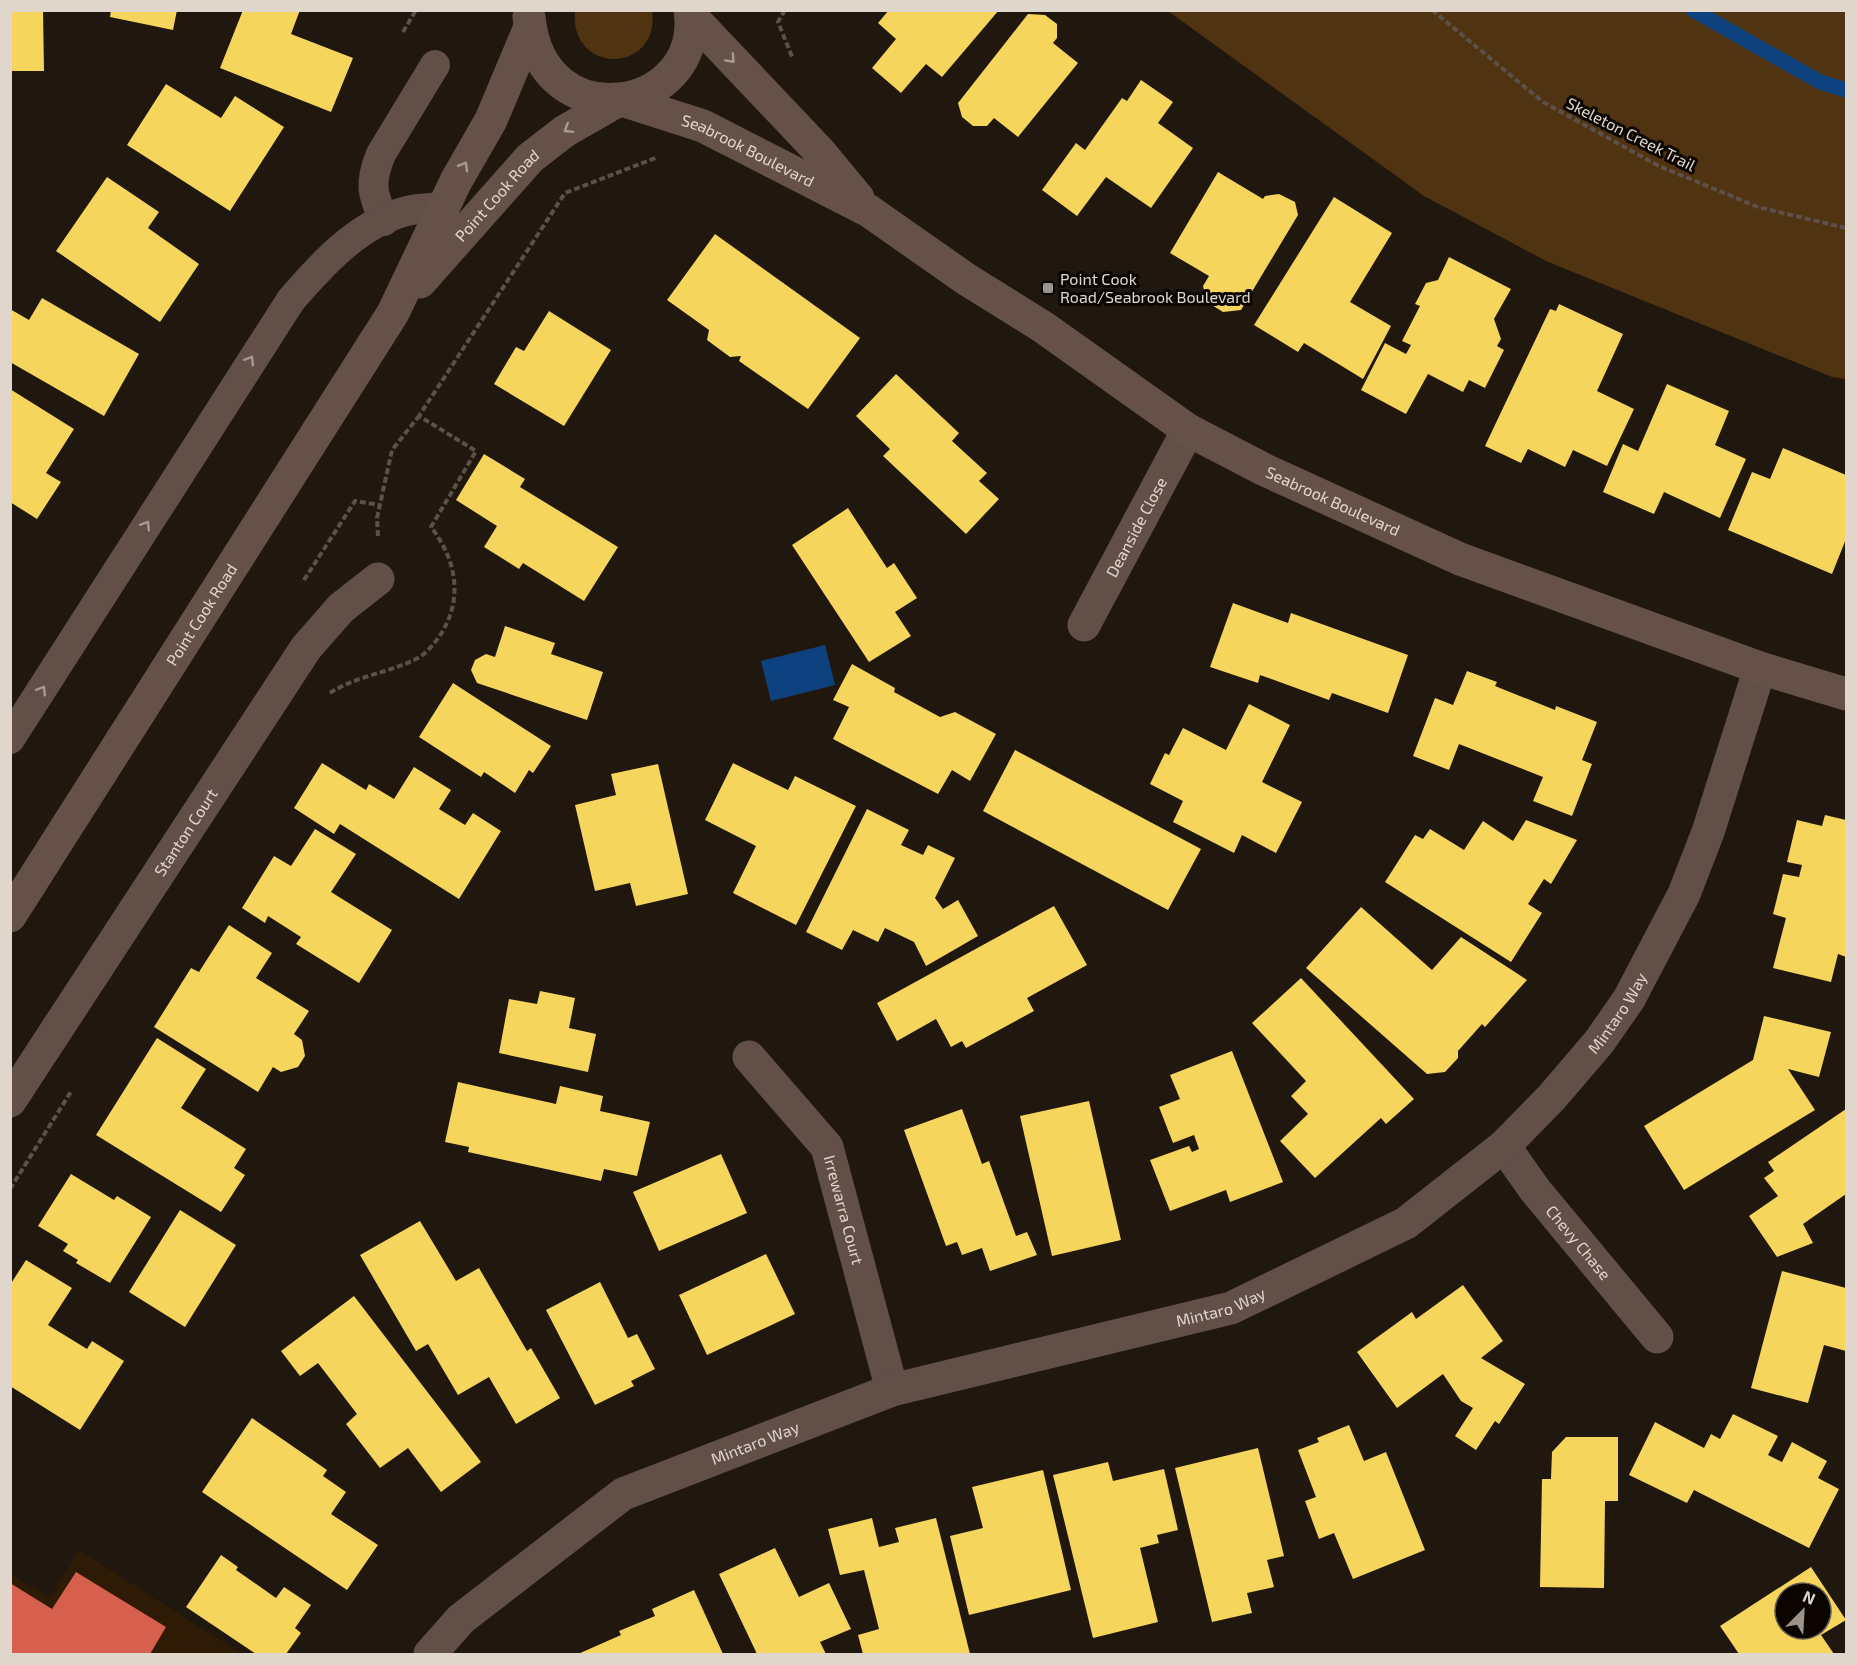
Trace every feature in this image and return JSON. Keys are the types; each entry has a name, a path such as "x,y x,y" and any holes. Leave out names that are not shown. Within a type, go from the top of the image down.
{"street":[{"path":"527,18 536,51 554,78 568,89 585,96 620,100 651,90 670,75 685,50 691,12"},
{"name":"Seabrook Boulevard","path":"691,12 819,151 869,211"},
{"name":"Point Cook Road","path":"10,916 393,313 444,207 491,120 527,18"},
{"name":"Seabrook Boulevard","path":"620,100 703,126 869,211 966,279 1043,327 1188,430 1265,470 1460,559 1760,668 1846,694"},
{"name":"Point Cook Road","path":"393,313 530,158 565,131 620,100"},
{"name":"Deanside Close","path":"1084,625 1188,430"},
{"name":"Stanton Court","path":"10,1101 306,648 342,608 378,579"},
{"name":"Mintaro Way","path":"430,1654 461,1619 623,1494 892,1390 1231,1308 1406,1223 1504,1146 1552,1097 1599,1042 1629,999 1684,894 1708,832 1760,668"},
{"name":"Irrewarra Court","path":"749,1057 827,1147 892,1390"},
{"name":"Chevy Chase","path":"1504,1146 1535,1190 1657,1337"}],"lane":[{"path":"384,221 372,195 375,167 381,153 435,65"},
{"name":"Point Cook Road","path":"10,739 273,325 314,273 341,247 384,221 406,211 444,207"}],"path":[{"path":"404,32 416,10"},
{"path":"785,10 778,22 798,69"},
{"name":"Skeleton Creek Trail","path":"1432,10 1544,102 1659,166 1758,207 1846,228"},
{"path":"565,193 663,155"},
{"path":"378,579 378,518 392,450 418,416"},
{"path":"300,588 355,501 380,505"}],"shaded area":[{"path":"652,10 651,31 643,46 630,56 615,59 599,56 586,47 577,32 575,11"},
{"path":"1168,11 1846,11 1846,379 1832,377 1546,261 1424,196"},
{"path":"79,1550 242,1654 11,1654 10,1574 50,1598"}],"water":[{"path":"825,645 835,685 771,701 761,661"}],"building: Homes":[{"path":"10,10 43,10 44,71 10,71"},
{"path":"111,10 177,10 173,30 110,17"},
{"path":"243,10 300,10 291,34 353,58 331,112 220,68"},
{"path":"889,10 999,10 942,77 926,64 901,93 872,68 896,39 878,23"},
{"path":"1028,14 1045,15 1057,24 1057,38 1053,43 1078,63 1018,137 994,118 987,126 973,126 962,117 958,103"},
{"path":"1141,80 1173,102 1158,123 1193,148 1151,208 1106,177 1077,216 1042,190 1076,143 1085,150 1122,98 1127,101"},
{"path":"166,84 221,118 235,96 284,127 230,211 127,145"},
{"path":"1218,172 1263,199 1265,196 1279,194 1295,202 1298,215 1241,310 1223,312 1207,302 1203,286 1209,276 1170,253"},
{"path":"107,177 159,212 148,228 199,264 160,322 56,251"},
{"path":"1334,197 1392,233 1350,302 1391,326 1363,379 1304,343 1298,352 1254,325"},
{"path":"715,234 860,338 808,409 739,361 741,356 730,357 707,340 709,330 667,300"},
{"path":"1449,257 1511,289 1494,319 1501,339 1497,346 1504,350 1485,388 1469,380 1463,392 1428,374 1406,414 1361,390 1385,343 1406,354 1411,345 1402,341 1420,306 1415,304 1426,283 1438,280"},
{"path":"42,298 139,354 104,416 10,362 10,309 29,320"},
{"path":"1559,304 1623,334 1597,391 1634,409 1607,466 1573,450 1565,467 1528,449 1521,463 1485,446 1550,309 1556,311"},
{"path":"549,311 611,350 564,426 494,384 516,347 524,351"},
{"path":"896,374 959,433 952,441 987,473 979,481 999,499 966,534 883,456 890,449 856,416"},
{"path":"1667,384 1729,411 1715,445 1746,459 1720,518 1664,492 1654,514 1603,492 1623,444 1638,451"},
{"path":"10,389 74,429 46,473 61,482 37,519 10,502"},
{"path":"1783,448 1846,475 1846,539 1832,574 1728,530 1752,472 1770,479"},
{"path":"484,454 525,479 520,487 618,547 584,601 523,563 519,569 484,547 497,526 456,500"},
{"path":"848,508 887,568 894,563 917,598 895,612 911,636 869,662 792,545"},
{"path":"1233,603 1288,623 1291,613 1408,655 1388,713 1332,693 1329,700 1260,675 1258,683 1210,667"},
{"path":"505,626 555,643 551,654 603,672 587,720 477,683 471,670 475,660 486,654 495,657"},
{"path":"852,664 895,688 894,692 940,717 955,712 996,734 970,781 952,770 938,794 833,739 849,707 833,700"},
{"path":"1467,671 1497,682 1495,686 1555,710 1556,706 1597,722 1582,760 1592,764 1572,816 1533,801 1543,777 1459,744 1449,770 1413,756 1435,698 1453,705"},
{"path":"453,683 551,746 533,773 529,770 515,793 484,772 481,777 419,737"},
{"path":"1249,704 1290,725 1262,782 1302,802 1276,853 1242,835 1234,853 1173,822 1183,801 1150,784 1165,753 1169,755 1183,728 1226,750"},
{"path":"1015,750 1201,849 1168,910 983,811"},
{"path":"322,763 366,790 369,784 394,799 414,767 451,790 439,809 465,825 473,813 501,831 459,899 340,824 334,834 294,808"},
{"path":"733,763 788,790 795,776 856,806 796,925 733,893 756,846 705,820"},
{"path":"658,764 688,894 636,906 630,883 595,891 575,805 616,795 611,774"},
{"path":"867,809 909,830 901,845 923,855 928,845 955,858 935,898 943,909 958,900 978,936 926,966 914,942 885,928 878,942 853,930 842,950 806,932"},
{"path":"1825,815 1846,820 1846,957 1838,954 1831,982 1773,968 1786,918 1773,914 1783,874 1799,877 1802,865 1787,862 1797,820 1822,826"},
{"path":"1526,820 1577,840 1551,884 1544,879 1528,904 1542,913 1511,962 1385,882 1415,835 1423,839 1430,829 1464,850 1483,821 1513,841"},
{"path":"315,829 356,854 331,892 392,930 359,983 296,944 301,937 268,916 265,923 242,908 274,856 291,866"},
{"path":"1054,906 1087,965 1027,998 1034,1011 966,1048 962,1041 951,1047 936,1019 897,1041 877,1003"},
{"path":"1361,907 1432,970 1461,937 1527,980 1485,1027 1482,1024 1458,1051 1458,1058 1445,1072 1427,1074 1306,968"},
{"path":"229,925 272,953 256,978 309,1011 294,1034 302,1040 305,1056 298,1067 281,1072 273,1067 258,1092 154,1027 191,968 199,972"},
{"path":"1301,978 1414,1099 1386,1124 1381,1118 1315,1178 1280,1141 1308,1114 1291,1096 1306,1081 1252,1023"},
{"path":"540,991 575,998 569,1028 596,1034 588,1072 499,1053 509,999 537,1004"},
{"path":"1764,1016 1831,1032 1819,1077 1788,1069 1815,1110 1684,1190 1644,1126 1753,1060"},
{"path":"157,1038 206,1069 181,1108 246,1149 234,1168 245,1175 221,1212 96,1135"},
{"path":"1232,1051 1283,1182 1230,1202 1226,1190 1170,1211 1150,1160 1189,1146 1192,1152 1199,1149 1194,1135 1173,1143 1159,1107 1180,1099 1170,1075"},
{"path":"458,1082 556,1104 560,1086 603,1096 600,1111 650,1122 637,1176 604,1169 601,1181 468,1152 469,1147 445,1142"},
{"path":"1089,1101 1121,1240 1052,1256 1020,1116"},
{"path":"962,1109 982,1164 989,1161 1016,1236 1027,1232 1037,1255 990,1271 982,1248 962,1255 957,1242 946,1246 904,1130"},
{"path":"1846,1109 1846,1194 1803,1224 1813,1243 1777,1257 1749,1216 1778,1196 1764,1178 1774,1171 1768,1162"},
{"path":"721,1154 747,1213 659,1251 633,1192"},
{"path":"71,1174 114,1200 117,1196 151,1217 110,1283 76,1263 78,1260 63,1251 68,1244 38,1226"},
{"path":"180,1210 236,1245 185,1327 129,1292"},
{"path":"420,1221 456,1281 479,1268 527,1351 531,1348 560,1398 516,1424 489,1377 458,1395 428,1344 416,1351 360,1255"},
{"path":"766,1254 795,1314 707,1355 679,1295"},
{"path":"26,1260 72,1288 48,1325 87,1349 92,1341 124,1361 80,1430 10,1386 10,1285"},
{"path":"1782,1271 1846,1288 1846,1351 1824,1345 1808,1403 1751,1388"},
{"path":"600,1282 628,1338 637,1334 655,1369 631,1381 634,1386 595,1405 546,1310"},
{"path":"1463,1285 1503,1341 1481,1358 1525,1384 1499,1424 1495,1421 1476,1450 1455,1436 1473,1408 1461,1401 1443,1374 1397,1408 1357,1352 1412,1312 1416,1319"},
{"path":"354,1296 481,1462 441,1492 408,1448 380,1468 346,1424 357,1414 318,1363 300,1376 281,1351"},
{"path":"1733,1414 1778,1436 1768,1455 1782,1462 1792,1442 1827,1461 1818,1478 1839,1489 1809,1548 1694,1490 1687,1503 1629,1475 1655,1422 1704,1448 1711,1434 1720,1439"},
{"path":"252,1418 327,1470 323,1476 346,1492 331,1514 378,1545 347,1590 202,1492"},
{"path":"1349,1425 1364,1461 1386,1452 1425,1550 1353,1579 1334,1533 1319,1539 1305,1501 1316,1497 1298,1450 1319,1442 1317,1438"},
{"path":"1566,1437 1618,1437 1618,1501 1605,1501 1604,1588 1540,1587 1542,1479 1551,1479 1552,1452"},
{"path":"1258,1448 1284,1556 1267,1560 1274,1587 1247,1593 1252,1613 1212,1622 1175,1468"},
{"path":"1108,1462 1113,1481 1164,1469 1178,1530 1157,1535 1159,1543 1140,1548 1158,1622 1093,1638 1053,1475"},
{"path":"1043,1470 1071,1590 969,1615 950,1536 983,1528 972,1487"},
{"path":"872,1518 879,1547 899,1542 895,1528 936,1518 970,1654 863,1654 858,1635 879,1629 864,1570 840,1575 828,1529"},
{"path":"775,1548 799,1597 829,1583 851,1629 820,1642 826,1654 757,1654 719,1574"},
{"path":"221,1555 238,1567 236,1570 276,1598 284,1587 311,1605 295,1628 301,1633 286,1654 256,1654 186,1607"},
{"path":"1811,1567 1820,1581 1789,1581"},
{"path":"694,1590 723,1654 578,1654 621,1635 619,1631 655,1616 652,1609"},
{"path":"1773,1592 1773,1641 1825,1641 1834,1654 1739,1654 1720,1626"},
{"path":"1833,1600 1846,1620 1833,1628"}],"building: Shops":[{"path":"76,1572 166,1627 150,1654 10,1654 10,1583 52,1609"}],"waterway":[{"path":"1693,10 1820,82 1846,90"}],"place":[{"name":"Point Cook Road/Seabrook Boulevard","path":"1048,288"}]}
